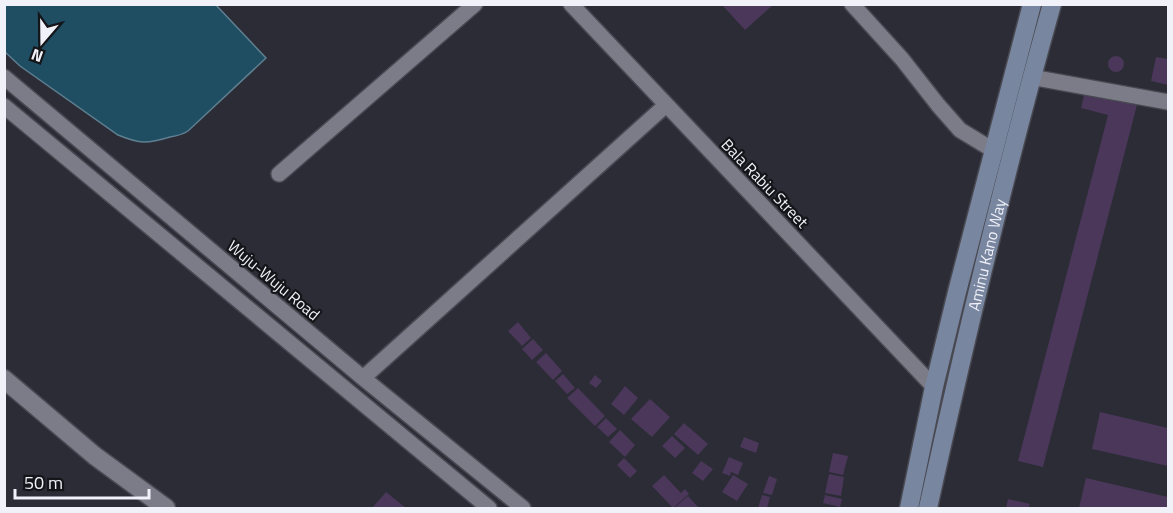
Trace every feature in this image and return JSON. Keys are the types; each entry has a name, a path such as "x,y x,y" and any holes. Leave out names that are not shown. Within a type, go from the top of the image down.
{"main road":[{"name":"Aminu Kano Way","path":"909,508 934,387 1032,4"},
{"name":"Aminu Kano Way","path":"928,508 955,384 1031,77 1052,4"},
{"path":"1027,25 1045,31"}],"street":[{"path":"279,174 475,4"},
{"name":"Bala Rabiu Street","path":"571,4 934,387"},
{"path":"852,4 902,59 960,130 993,150"},
{"name":"Wuju-Wuju Road","path":"4,77 363,378 523,508"},
{"path":"1031,77 1168,102"},
{"path":"363,378 666,105"},
{"path":"4,106 489,508"},
{"path":"4,379 95,456 166,508"}],"water":[{"path":"215,4 266,58 188,131 155,141 144,142 118,135 20,66 5,52 5,5"}],"building":[{"path":"724,4 774,4 745,30 723,6"},
{"path":"1116,56 1122,58 1124,64 1122,70 1116,72 1110,70 1108,64 1110,58"},
{"path":"1156,57 1168,59 1168,85 1151,81"},
{"path":"1085,91 1137,105 1043,467 1018,461 1108,115 1081,108"},
{"path":"518,322 531,338 522,346 508,331"},
{"path":"533,339 543,350 532,360 522,349"},
{"path":"546,353 562,371 553,380 536,362"},
{"path":"563,374 575,388 567,394 555,381"},
{"path":"595,375 602,381 596,388 589,383"},
{"path":"625,386 638,398 624,415 611,404"},
{"path":"578,388 605,416 595,426 567,398"},
{"path":"650,399 670,417 652,437 631,419"},
{"path":"1100,412 1168,428 1168,466 1092,449"},
{"path":"606,418 617,429 608,437 597,427"},
{"path":"684,423 708,444 698,455 674,434"},
{"path":"620,430 635,445 625,457 609,442"},
{"path":"672,436 685,448 675,458 662,446"},
{"path":"744,437 759,443 756,453 740,447"},
{"path":"833,453 848,456 843,475 829,472"},
{"path":"729,457 743,463 738,475 731,472 730,476 722,473"},
{"path":"624,458 637,471 630,478 617,465"},
{"path":"701,461 713,469 703,481 692,473"},
{"path":"829,474 844,477 841,496 825,493"},
{"path":"664,475 681,493 685,489 689,494 673,508 652,486"},
{"path":"733,475 748,484 737,501 722,492"},
{"path":"769,476 777,479 772,495 763,493"},
{"path":"1086,478 1168,497 1168,508 1079,508"},
{"path":"386,492 406,508 372,508"},
{"path":"762,495 770,497 767,508 758,508"},
{"path":"825,495 842,499 840,507 823,503"},
{"path":"688,496 699,508 674,508"},
{"path":"1008,499 1030,504 1028,508 1006,508"}]}
